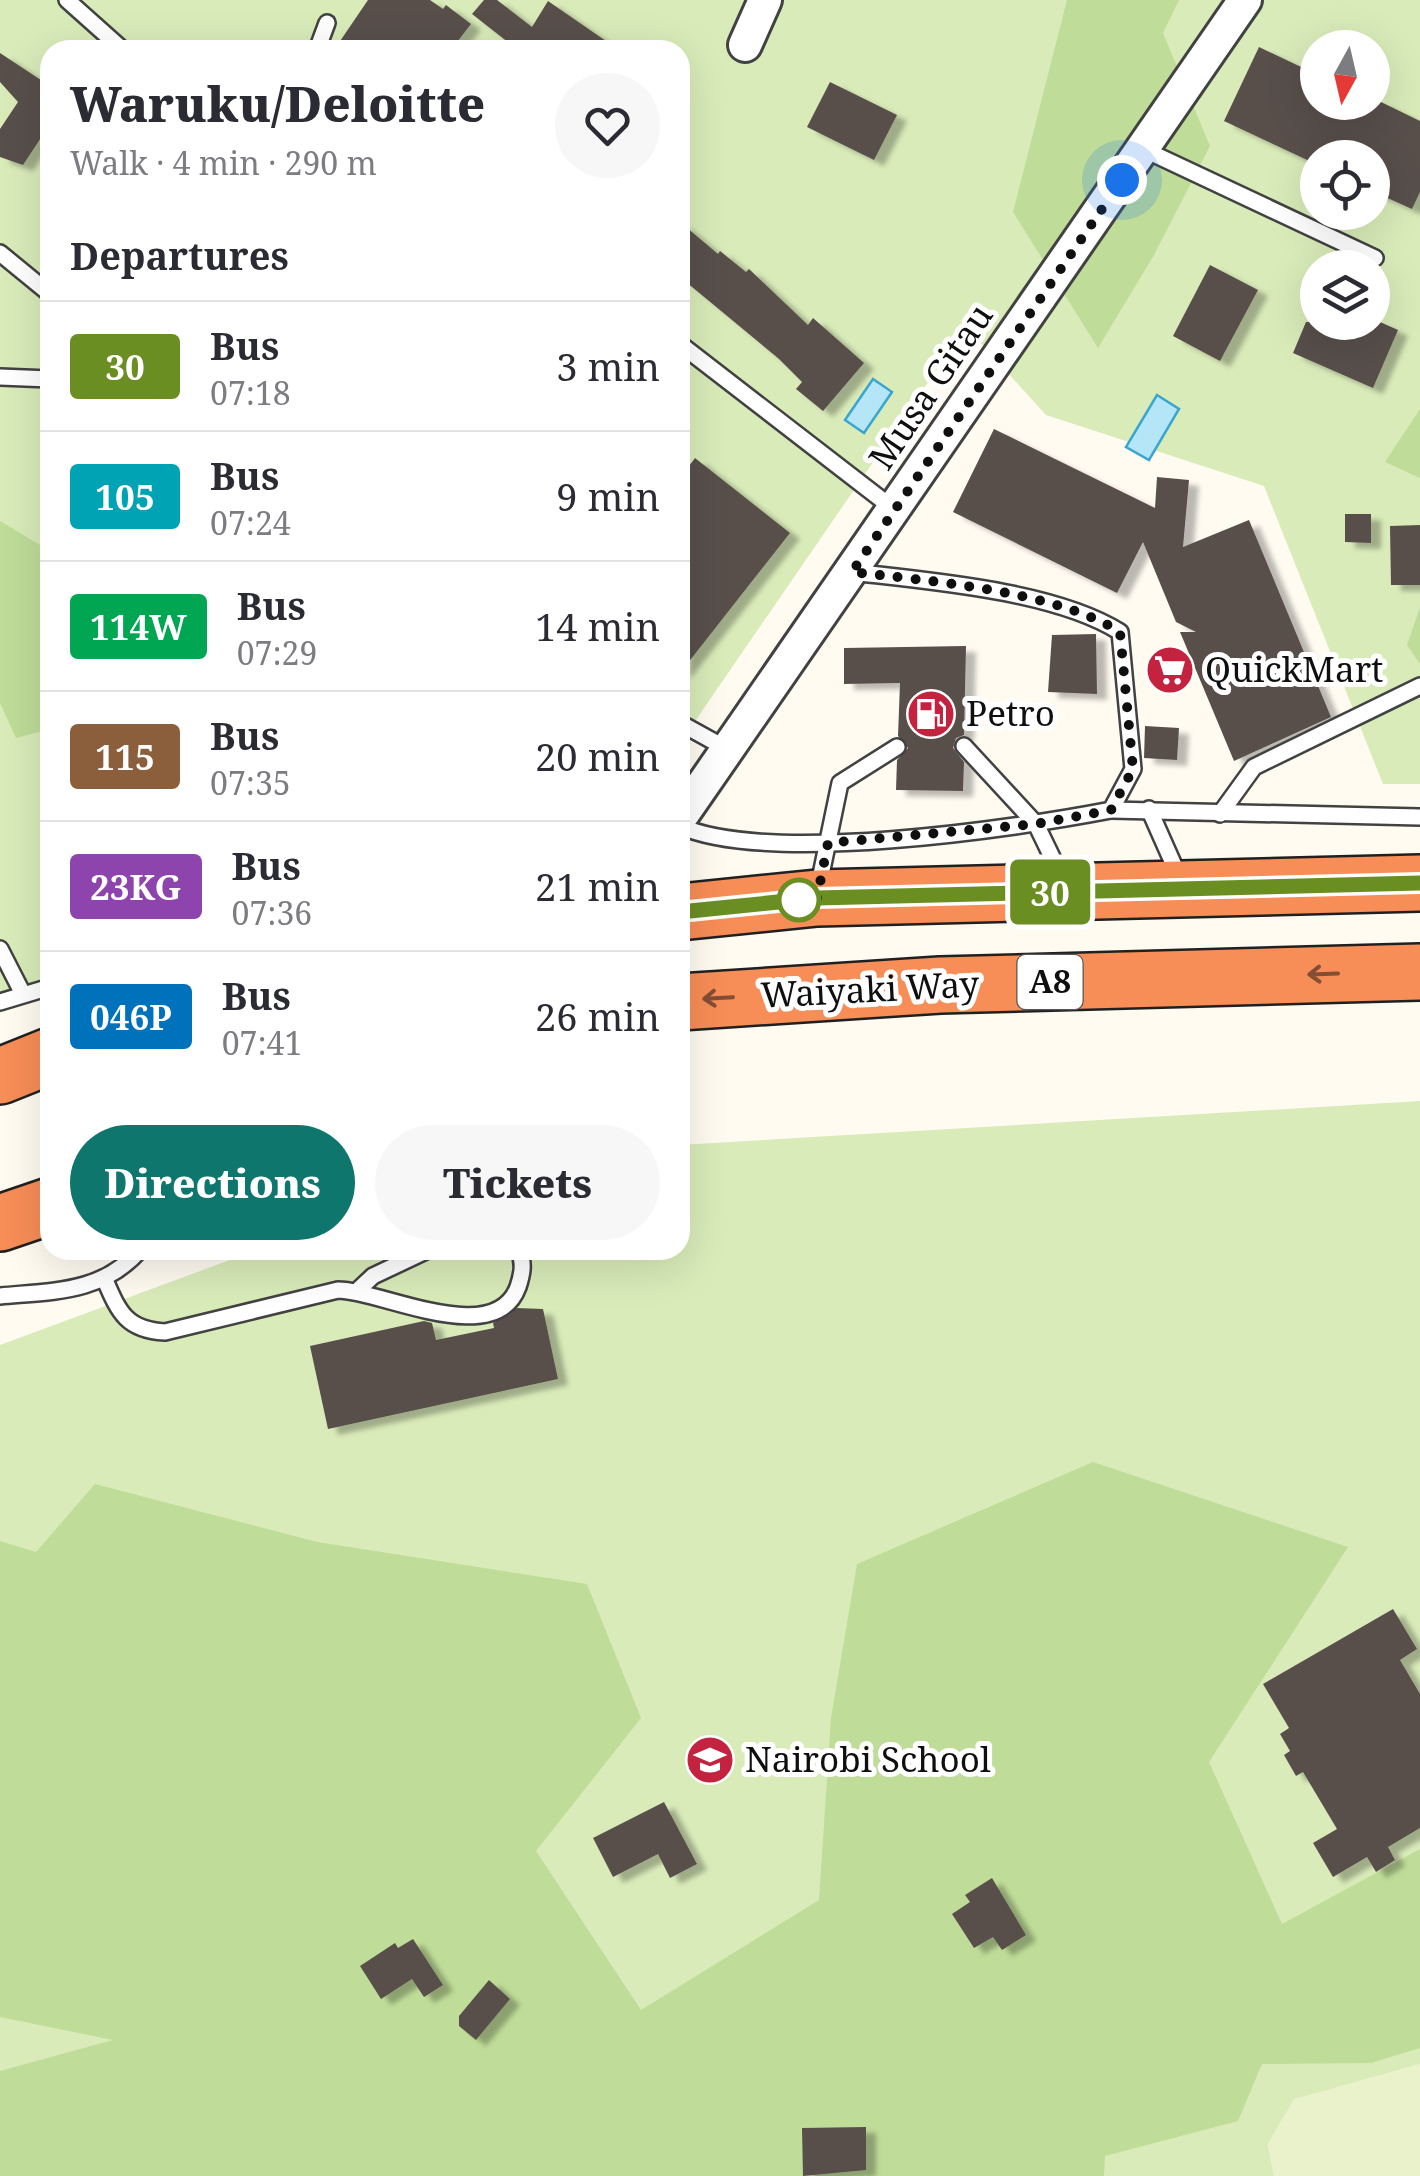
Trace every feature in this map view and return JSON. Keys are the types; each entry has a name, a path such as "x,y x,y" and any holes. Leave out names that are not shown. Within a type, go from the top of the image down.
{"highway":[{"path":"690,911 817,898 1420,883"},
{"name":"Waiyaki Way","path":"690,1001 940,985 1420,972"},
{"path":"0,1076 40,1060"},
{"path":"0,1223 40,1209"}],"street":[{"path":"746,45 765,0"},
{"name":"Musa Gitau","path":"690,804 1245,0"}],"lane":[{"path":"67,0 112,40"},
{"path":"321,40 327,23"},
{"path":"1143,149 1359,250"},
{"path":"0,253 40,286"},
{"path":"690,352 895,510"},
{"path":"0,377 40,379"},
{"path":"852,572 929,581 1089,612 1120,632 1133,769 1111,810"},
{"path":"1220,814 1254,768 1420,686"},
{"path":"690,728 730,750"},
{"path":"964,746 1036,824 1069,892"},
{"path":"817,898 840,783 898,748"},
{"path":"690,830 709,838 828,843 1036,824 1111,810 1420,816"},
{"path":"1149,810 1185,890"},
{"path":"0,949 24,994"},
{"path":"0,1002 40,990"},
{"path":"0,1296 72,1289 106,1280 129,1260"},
{"path":"358,1290 373,1276 407,1260"},
{"path":"106,1280 128,1324 141,1331 165,1332 338,1290 358,1290 418,1311 493,1312 512,1299 523,1260"}],"green space":[{"path":"0,0 1420,0 1420,784 1383,784 1264,486 1046,415 966,327 690,728 690,40 40,40 40,995 0,1013"},
{"path":"1067,0 1179,0 1163,33 1210,146 1154,255 1098,348 1013,212"},
{"path":"1420,409 1420,478 1385,462"},
{"path":"0,521 40,545 40,732 16,738 0,703"},
{"path":"1420,607 1420,664 1407,645"},
{"name":"Nairobi School","path":"1420,1101 1420,2064 1294,2100 1268,2144 1274,2176 0,2176 0,1345 230,1260 690,1260 690,1144"},
{"path":"1093,1462 1348,1547 1209,1762 1282,1924 1420,1849 1420,2048 1371,2063 1262,2064 1238,2121 1105,2156 1104,2176 0,2176 0,2071 113,2040 0,2017 0,1541 36,1552 95,1484 317,1542 587,1584 641,1718 536,1851 641,2010 819,1900 831,1718 857,1564"},
{"path":"1420,2064 1420,2176 1274,2176 1268,2144 1294,2099"}],"water":[{"path":"873,379 892,392 864,433 845,420"},
{"path":"1157,395 1179,409 1149,460 1126,447"}],"building":[{"path":"368,0 430,0 443,9 446,5 471,24 459,40 341,40"},
{"path":"484,0 497,0 532,27 548,1 605,40 505,40 472,14"},
{"path":"1259,47 1300,66 1300,120 1390,120 1390,106 1420,121 1420,192 1412,209 1390,199 1390,140 1300,140 1300,157 1224,121"},
{"path":"0,53 40,79 40,139 23,165 0,157 0,129 18,102 0,82"},
{"path":"830,82 897,115 874,160 807,127"},
{"path":"690,230 718,254 720,251 746,272 749,269 808,325 813,318 864,363 823,411 796,389 802,382 690,285"},
{"path":"1210,265 1258,290 1220,361 1173,336"},
{"path":"1390,326 1398,330 1373,388 1293,353 1300,336 1300,340 1390,340"},
{"path":"994,429 1155,508 1157,477 1189,480 1183,547 1249,520 1331,717 1234,761 1180,632 1196,632 1176,622 1143,542 1117,593 953,512"},
{"path":"695,458 790,533 690,660 690,465"},
{"path":"1345,514 1371,514 1371,543 1345,542"},
{"path":"1420,525 1420,585 1391,585 1390,526"},
{"path":"1096,634 1097,694 1048,692 1052,635"},
{"path":"966,646 964,735 956,738 953,748 964,762 963,791 896,790 897,760 908,748 898,736 900,683 844,684 844,648"},
{"path":"1145,726 1179,728 1177,760 1144,758"},
{"path":"517,1308 543,1309 558,1379 328,1429 310,1346 424,1321 432,1323 436,1340 494,1328 493,1323"},
{"path":"1393,1609 1417,1649 1400,1660 1420,1694 1420,1828 1388,1847 1395,1860 1376,1872 1367,1857 1333,1877 1313,1843 1337,1829 1303,1772 1296,1776 1284,1755 1290,1751 1280,1734 1289,1728 1263,1684"},
{"path":"664,1802 697,1864 670,1878 658,1854 613,1877 593,1838"},
{"path":"992,1878 1026,1935 1002,1950 993,1937 974,1948 952,1914 970,1902 965,1895"},
{"path":"413,1939 443,1985 424,1997 412,1979 381,1999 360,1966 395,1943 398,1948"},
{"path":"489,1980 510,1999 476,2040 459,2026 459,2016"},
{"path":"866,2127 866,2170 803,2176 802,2128"}],"bus line":[{"name":"30","path":"690,911 817,898 1420,883"}],"place":[{"name":"QuickMart","path":"1170,670"},
{"name":"Petro","path":"931,714"},
{"name":"Nairobi School","path":"710,1760"}],"route":[{"path":"799,900 817,898 828,843 1036,824 1111,810 1133,769 1126,660 1120,632 1089,612 929,581 852,572 1122,180"}]}
